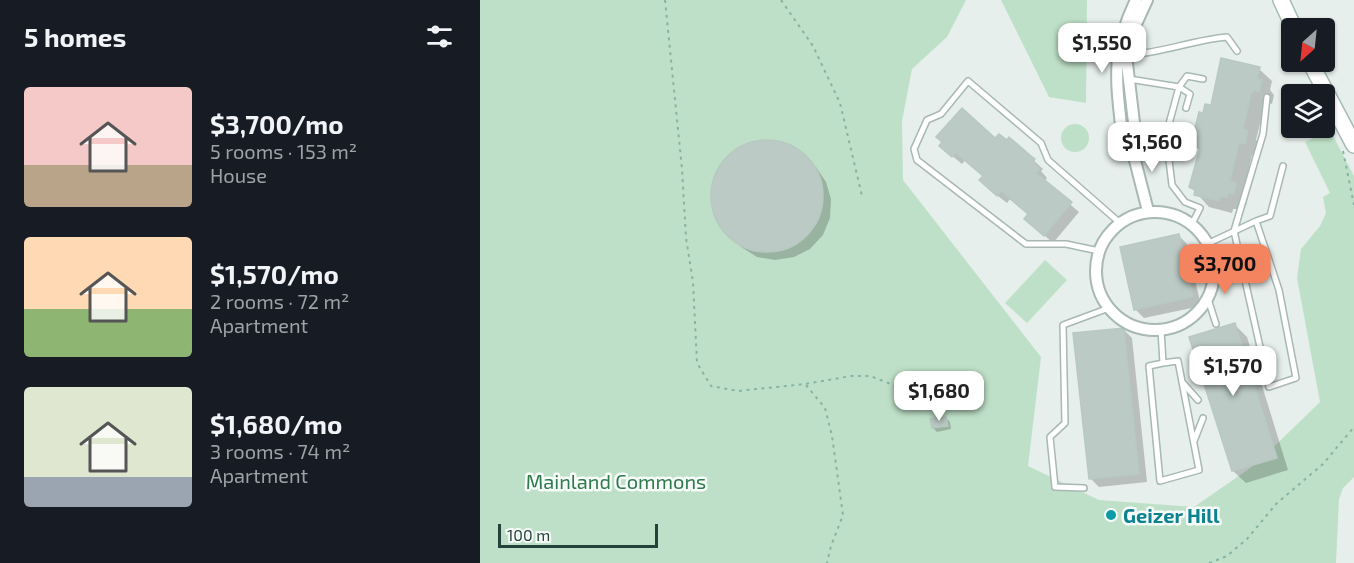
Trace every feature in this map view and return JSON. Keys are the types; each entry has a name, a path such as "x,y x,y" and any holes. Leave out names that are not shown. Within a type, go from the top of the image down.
{"street":[{"path":"1136,0 1126,20 1117,83 1122,134 1131,145 1148,211"},
{"path":"1131,145 1135,131 1128,79 1121,56 1147,0"},
{"path":"1281,0 1289,18"},
{"path":"1315,72 1349,147"},
{"path":"1148,211 1162,211 1181,217 1192,224 1209,243 1215,262 1214,281 1208,299 1196,315 1180,325 1161,330 1142,329 1124,322 1109,308 1099,290 1095,271 1099,250 1109,233 1120,223 1148,211"}],"lane":[{"path":"1121,56 1147,54 1205,39 1227,37 1237,51"},
{"path":"1192,224 1200,208 1185,202 1172,185 1166,135 1179,87 1187,76 1203,79"},
{"path":"1128,79 1179,87 1190,94 1186,108"},
{"path":"1099,250 1066,244 1026,244 1016,237 917,160 914,149 927,120 941,114 968,81 1041,143 1048,159 1120,223"},
{"path":"1256,221 1279,290 1296,378 1269,387 1234,231 1263,134 1267,97"},
{"path":"1131,145 1166,135 1180,127"},
{"path":"1209,243 1270,216 1283,166"},
{"path":"1208,299 1216,324"},
{"path":"1084,488 1055,487 1050,437 1065,423 1064,326 1109,308"},
{"path":"1161,330 1163,363"},
{"path":"1178,361 1182,381 1199,470 1160,481 1149,366 1178,361"},
{"path":"1182,381 1198,400"},
{"path":"1193,442 1203,418"}],"path":[{"path":"665,0 682,169 686,238 693,282 697,363 711,386 738,392 851,376 870,376 904,390 918,410"},
{"path":"782,0 813,46 840,103 862,196"},
{"path":"1349,147 1345,165 1354,205"},
{"path":"805,384 825,408 832,436 843,515 827,563"},
{"path":"1209,563 1227,556 1247,539 1276,504 1323,464 1354,427"}],"green space":[{"name":"Mainland Commons","path":"480,0 966,0 947,37 912,69 902,121 903,180 1041,357 1028,466 1099,500 1194,507 1256,464 1320,402 1297,278 1301,249 1320,226 1326,213 1323,197 1330,193 1305,142 1313,138 1334,138 1354,176 1354,477 1343,488 1339,499 1336,563 480,563"},
{"path":"1001,0 1087,0 1086,103 1049,97"},
{"path":"1075,124 1085,128 1089,138 1085,148 1075,152 1065,148 1061,138 1065,128"},
{"path":"1045,260 1067,280 1027,323 1005,303"}],"building":[{"path":"1221,58 1260,67 1257,79 1262,80 1259,92 1254,90 1251,94 1243,129 1248,130 1245,144 1239,143 1230,181 1236,183 1234,194 1228,193 1227,197 1220,197 1219,201 1194,195 1195,190 1189,187 1200,148 1194,147 1197,137 1193,136 1199,112 1203,113 1205,104 1211,105"},
{"path":"962,108 995,138 999,134 1007,140 1009,137 1035,159 1033,162 1040,169 1036,173 1072,202 1044,236 1024,219 1028,214 1001,191 997,196 979,180 983,176 956,153 952,157 939,146 942,142 936,137"},
{"path":"767,140 788,144 806,157 819,175 823,196 819,217 806,235 788,248 767,252 746,248 728,235 715,217 711,196 715,175 728,157 746,144"},
{"path":"1179,234 1193,297 1134,310 1120,247"},
{"path":"1235,323 1277,458 1232,471 1189,337"},
{"path":"1124,328 1139,474 1089,479 1073,333"},
{"path":"946,417 948,426 932,428 930,419"}],"place":[{"name":"Geizer Hill","path":"1111,515"}]}
